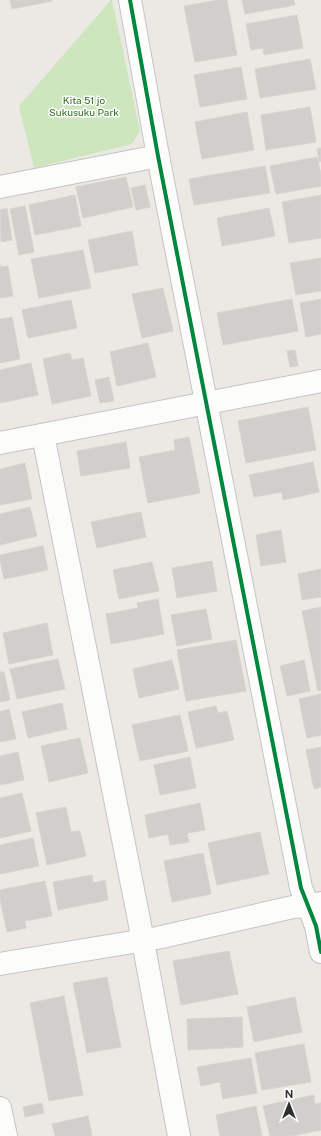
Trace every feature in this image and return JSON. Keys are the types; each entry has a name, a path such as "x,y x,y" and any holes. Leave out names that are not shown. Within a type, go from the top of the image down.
{"street":[{"path":"130,0 158,156 301,888 315,904 316,926 321,952"},
{"path":"0,187 158,156"},
{"path":"0,443 321,381"},
{"path":"43,435 143,940 179,1136"},
{"path":"0,964 143,940 293,907 315,904"},
{"path":"0,1108 6,1136"}],"green space":[{"name":"Kita 51 jo Sukusuku Park","path":"111,0 140,131 132,144 34,168 19,106"}],"building":[{"path":"10,0 52,0 52,1 12,9"},
{"path":"218,0 227,0 237,55 195,62 184,6"},
{"path":"242,0 294,0 295,5 245,14"},
{"path":"297,15 303,48 264,55 263,48 251,50 246,24"},
{"path":"310,59 316,89 260,98 255,69"},
{"path":"241,67 247,99 200,107 194,75"},
{"path":"310,107 316,142 266,150 261,115"},
{"path":"247,112 254,150 202,159 195,122"},
{"path":"321,148 321,161 319,162 317,149"},
{"path":"317,157 321,175 321,186 276,194 270,166"},
{"path":"265,166 270,193 194,205 189,179"},
{"path":"126,177 133,207 83,218 76,187"},
{"path":"145,185 150,207 136,210 131,188"},
{"path":"75,195 81,226 35,235 29,205"},
{"path":"321,195 321,238 289,243 282,202"},
{"path":"25,206 34,252 19,255 10,209"},
{"path":"7,208 12,240 1,242 0,210"},
{"path":"269,208 275,236 222,246 217,218"},
{"path":"132,231 138,265 95,273 88,240"},
{"path":"83,250 91,288 39,298 31,259"},
{"path":"321,258 321,291 296,295 290,263"},
{"path":"8,266 13,296 0,298 0,267"},
{"path":"163,288 173,331 142,338 132,294"},
{"path":"292,299 298,331 223,345 217,313"},
{"path":"321,299 321,334 306,337 300,303"},
{"path":"71,300 77,328 28,338 22,310"},
{"path":"12,317 20,359 0,363 0,319"},
{"path":"148,343 156,377 117,386 110,352"},
{"path":"295,350 298,366 290,367 287,351"},
{"path":"70,353 72,360 83,358 91,396 52,404 43,359"},
{"path":"31,363 38,395 0,403 0,370"},
{"path":"109,377 114,401 100,403 95,380"},
{"path":"308,407 316,450 246,463 238,421"},
{"path":"189,437 200,493 148,503 139,457 175,450 174,440"},
{"path":"126,442 130,468 81,476 77,451"},
{"path":"313,462 319,492 283,500 282,492 254,497 249,475"},
{"path":"25,463 32,499 0,505 0,469"},
{"path":"30,507 37,536 0,545 0,514"},
{"path":"141,512 146,537 97,548 91,522"},
{"path":"281,530 286,562 261,566 256,535"},
{"path":"43,546 48,570 4,579 0,555"},
{"path":"212,561 217,591 177,598 172,568"},
{"path":"152,562 159,591 119,599 113,570"},
{"path":"321,569 321,597 302,600 298,574"},
{"path":"158,599 164,634 111,644 106,614 138,608 137,603"},
{"path":"321,607 321,690 318,691 302,611"},
{"path":"206,609 212,639 177,646 171,615"},
{"path":"47,623 53,655 9,664 3,633"},
{"path":"236,640 246,691 186,701 177,650"},
{"path":"58,659 65,689 17,699 10,669"},
{"path":"172,660 179,689 139,698 133,669"},
{"path":"304,660 310,691 287,696 280,666"},
{"path":"0,672 4,672 10,700 0,702"},
{"path":"321,694 321,735 307,738 299,699"},
{"path":"62,703 67,729 28,738 22,712"},
{"path":"216,706 218,713 227,711 234,740 196,748 188,712"},
{"path":"9,709 16,739 0,742 0,712"},
{"path":"180,715 188,751 140,761 132,725"},
{"path":"80,738 88,773 49,782 41,746"},
{"path":"321,747 321,787 314,789 306,750"},
{"path":"18,752 24,780 0,785 0,756"},
{"path":"190,757 196,788 160,795 154,765"},
{"path":"22,793 31,831 0,838 0,798"},
{"path":"200,803 205,830 187,833 189,842 170,845 168,834 149,838 145,815"},
{"path":"66,807 71,832 80,831 86,856 47,865 36,813"},
{"path":"260,832 269,874 217,885 208,843"},
{"path":"33,838 39,866 0,874 0,845"},
{"path":"203,853 211,894 172,902 164,861"},
{"path":"92,875 93,883 105,880 108,900 58,910 53,882"},
{"path":"45,881 52,916 25,921 26,928 7,932 0,899 0,890"},
{"path":"229,951 238,994 181,1005 173,961"},
{"path":"107,977 121,1047 87,1053 73,983"},
{"path":"64,996 83,1095 49,1101 30,1003"},
{"path":"295,997 302,1032 254,1042 247,1007"},
{"path":"242,1017 243,1047 188,1050 187,1019"},
{"path":"304,1044 311,1082 262,1090 255,1053"},
{"path":"251,1058 257,1093 223,1099 220,1082 201,1086 197,1067"},
{"path":"314,1095 315,1104 321,1103 321,1130 292,1136 270,1136 263,1106"},
{"path":"42,1103 44,1113 25,1117 23,1107"},
{"path":"256,1106 262,1136 220,1136 216,1115"},
{"path":"88,1116 92,1136 55,1136 52,1124"}],"cycle path":[{"path":"130,0 158,156 301,888 316,926 321,952"}]}
